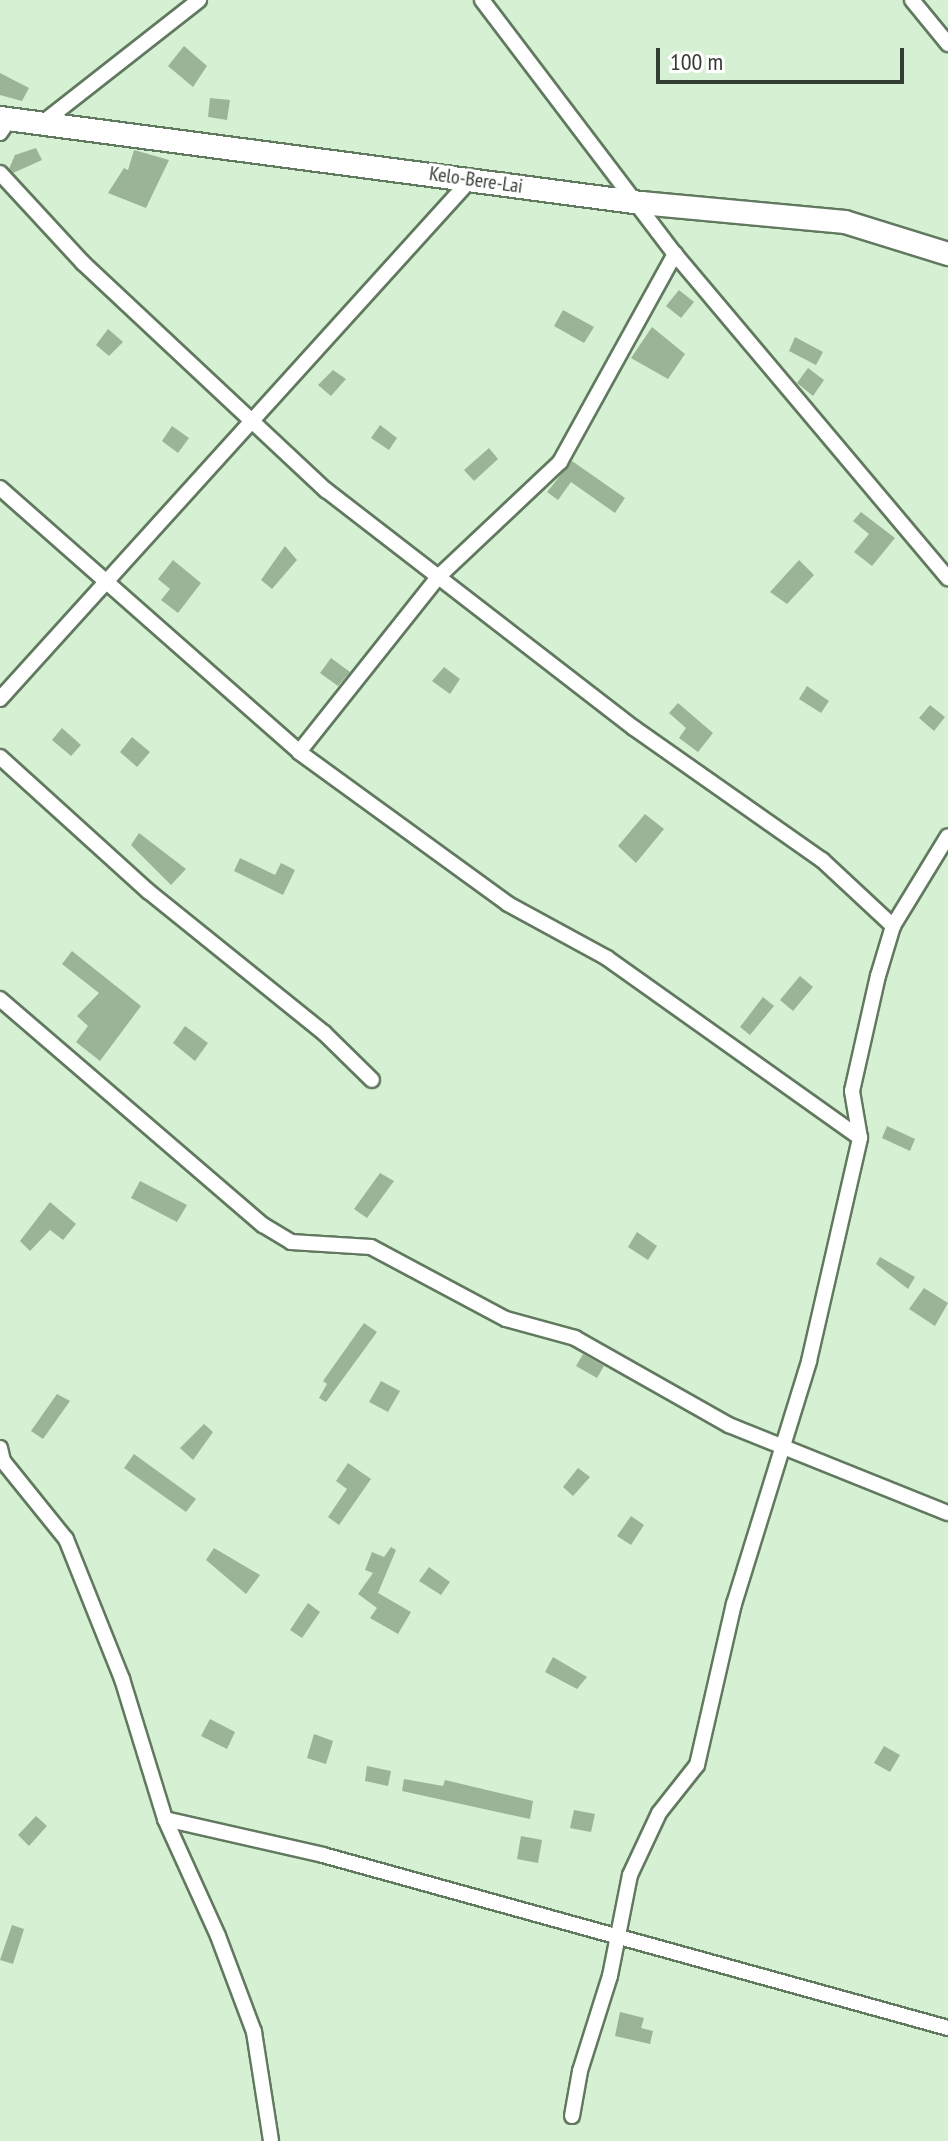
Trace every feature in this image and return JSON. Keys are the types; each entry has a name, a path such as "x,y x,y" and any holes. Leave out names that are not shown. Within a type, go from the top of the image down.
{"main road":[{"name":"Kelo-Bere-Lai","path":"3,124 41,124 641,203 845,222 948,254"}],"street":[{"path":"41,124 199,0"},
{"path":"482,0 641,203 675,254 948,578"},
{"path":"912,0 948,44"},
{"path":"0,173 83,263 326,490 634,728 822,860 893,926"},
{"path":"0,699 471,179"},
{"path":"299,752 438,577 560,462 675,254"},
{"path":"0,488 299,752 508,904 607,958 860,1138"},
{"path":"0,757 148,891 324,1033 372,1080"},
{"path":"572,2116 618,1938 630,1875 659,1813 697,1765 734,1604 785,1448 860,1138 852,1091 893,926 948,836"},
{"path":"0,999 263,1225 291,1242 371,1247 506,1319 575,1338 729,1425 948,1513"},
{"path":"1,1456 66,1539 122,1679 165,1819 218,1936 254,2032 271,2141"},
{"path":"165,1819 323,1855 948,2028"}],"building":[{"path":"184,46 207,66 193,87 168,66"},
{"path":"0,73 29,88 22,101 0,95"},
{"path":"210,98 230,100 227,120 208,117"},
{"path":"36,148 42,160 13,173 9,169 15,155"},
{"path":"134,150 169,160 146,208 108,193 124,168 128,170"},
{"path":"679,290 694,302 681,318 666,306"},
{"path":"563,310 594,327 584,343 554,326"},
{"path":"652,327 685,354 668,379 631,358"},
{"path":"108,329 123,342 109,356 96,345"},
{"path":"795,337 823,352 816,365 789,351"},
{"path":"808,368 824,380 813,396 797,383"},
{"path":"333,370 346,379 331,396 318,385"},
{"path":"380,425 397,438 389,450 371,438"},
{"path":"172,426 189,438 178,453 162,441"},
{"path":"489,448 498,459 474,481 464,470"},
{"path":"572,461 625,498 615,513 571,482 558,500 547,492"},
{"path":"861,512 895,538 872,566 854,552 869,534 853,521"},
{"path":"285,546 297,560 272,589 261,580"},
{"path":"173,560 201,583 178,613 161,600 170,589 158,579"},
{"path":"799,560 814,575 787,604 770,592"},
{"path":"331,658 350,672 338,686 320,673"},
{"path":"444,667 460,679 450,694 432,681"},
{"path":"807,686 829,701 821,713 799,699"},
{"path":"678,703 713,733 698,752 679,738 686,728 669,713"},
{"path":"930,705 945,717 934,731 919,718"},
{"path":"62,728 81,745 71,756 52,740"},
{"path":"132,737 150,752 137,767 120,752"},
{"path":"645,814 664,829 636,863 618,846"},
{"path":"139,833 186,869 171,885 131,845"},
{"path":"240,858 275,875 281,863 295,870 283,895 234,871"},
{"path":"72,951 141,1006 100,1061 76,1042 88,1026 77,1016 99,993 62,964"},
{"path":"800,976 813,987 793,1011 780,1000"},
{"path":"763,997 774,1006 750,1035 740,1027"},
{"path":"185,1026 208,1043 195,1061 173,1043"},
{"path":"887,1126 915,1139 910,1151 882,1138"},
{"path":"380,1173 394,1181 367,1218 354,1209"},
{"path":"140,1181 187,1205 177,1222 131,1198"},
{"path":"50,1202 76,1224 63,1240 50,1230 30,1251 20,1241"},
{"path":"637,1232 657,1246 648,1260 628,1247"},
{"path":"880,1257 915,1277 908,1289 876,1264"},
{"path":"924,1288 948,1303 935,1326 909,1309"},
{"path":"364,1323 377,1332 326,1402 319,1398 327,1384 323,1381"},
{"path":"583,1354 604,1366 597,1378 576,1366"},
{"path":"381,1381 400,1391 388,1412 369,1402"},
{"path":"57,1394 70,1401 43,1439 31,1431"},
{"path":"204,1424 213,1432 193,1460 180,1448"},
{"path":"134,1454 196,1499 186,1512 124,1468"},
{"path":"348,1463 371,1479 339,1525 328,1517 347,1489 336,1481"},
{"path":"578,1468 590,1477 573,1496 563,1487"},
{"path":"631,1516 644,1525 631,1545 617,1536"},
{"path":"391,1547 396,1550 378,1593 411,1612 398,1634 370,1618 377,1608 358,1594 373,1573 365,1570 372,1552 384,1557"},
{"path":"214,1548 260,1575 246,1594 206,1560"},
{"path":"429,1567 450,1582 441,1595 419,1581"},
{"path":"308,1603 320,1612 302,1638 290,1630"},
{"path":"553,1657 587,1677 577,1689 545,1672"},
{"path":"210,1719 235,1732 227,1749 201,1736"},
{"path":"314,1734 333,1741 326,1764 307,1758"},
{"path":"884,1746 900,1755 890,1772 874,1763"},
{"path":"367,1766 391,1771 388,1786 365,1781"},
{"path":"404,1779 443,1786 445,1780 533,1801 530,1819 402,1791"},
{"path":"574,1810 595,1814 591,1832 570,1828"},
{"path":"36,1816 47,1826 29,1846 18,1835"},
{"path":"521,1836 542,1840 538,1863 517,1859"},
{"path":"12,1925 24,1929 13,1964 0,1960"},
{"path":"620,2012 644,2018 641,2028 653,2031 650,2044 615,2036"}]}
